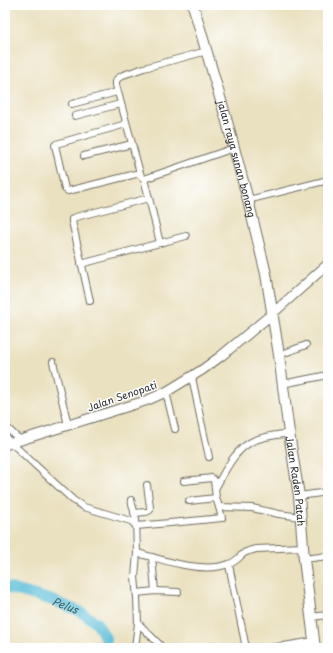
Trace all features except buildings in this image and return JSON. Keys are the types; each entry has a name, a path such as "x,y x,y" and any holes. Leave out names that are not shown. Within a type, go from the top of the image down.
{"main road":[{"name":"jalan raya sunan bonang","path":"193,5 248,200 266,274 272,314"},
{"name":"Jalan Senopati","path":"11,442 148,400 166,392 192,377 221,356 272,314 328,264"},
{"name":"Jalan Raden Patah","path":"272,314 299,496 303,547 308,558 314,645"}],"street":[{"path":"160,243 144,179 140,173 120,104 116,82 117,79 124,75 144,68 207,51"},
{"path":"72,104 117,92"},
{"path":"75,116 120,104"},
{"path":"126,124 55,145 65,188 68,191 140,173"},
{"path":"84,156 132,144"},
{"path":"144,179 234,148"},
{"path":"248,200 328,180"},
{"path":"90,301 72,221 73,218 149,198"},
{"path":"81,264 186,236"},
{"path":"279,355 306,345"},
{"path":"53,362 68,425"},
{"path":"282,384 328,375"},
{"path":"192,377 209,457"},
{"path":"166,392 175,429"},
{"path":"5,426 11,442 78,504 84,507 131,521 150,510 147,485"},
{"path":"215,489 237,453 250,442 289,433"},
{"path":"135,518 181,522 222,518 216,498 214,480 212,478 184,481"},
{"path":"299,496 328,492"},
{"path":"189,501 216,498"},
{"path":"131,500 135,518 137,553 135,577 138,623 134,648"},
{"path":"219,507 252,508 301,517"},
{"path":"137,553 178,563 211,568 229,565 248,551 256,549 303,547"},
{"path":"308,558 328,556"},
{"path":"152,557 155,591"},
{"path":"229,565 246,648"},
{"path":"137,593 155,591 178,592"},
{"path":"312,617 325,615"},
{"path":"138,623 163,648"},
{"path":"272,648 314,645"},
{"path":"206,648 216,646"}],"waterway":[{"name":"Pelus","path":"5,587 51,600 79,611 97,623 106,639 106,648"}]}
